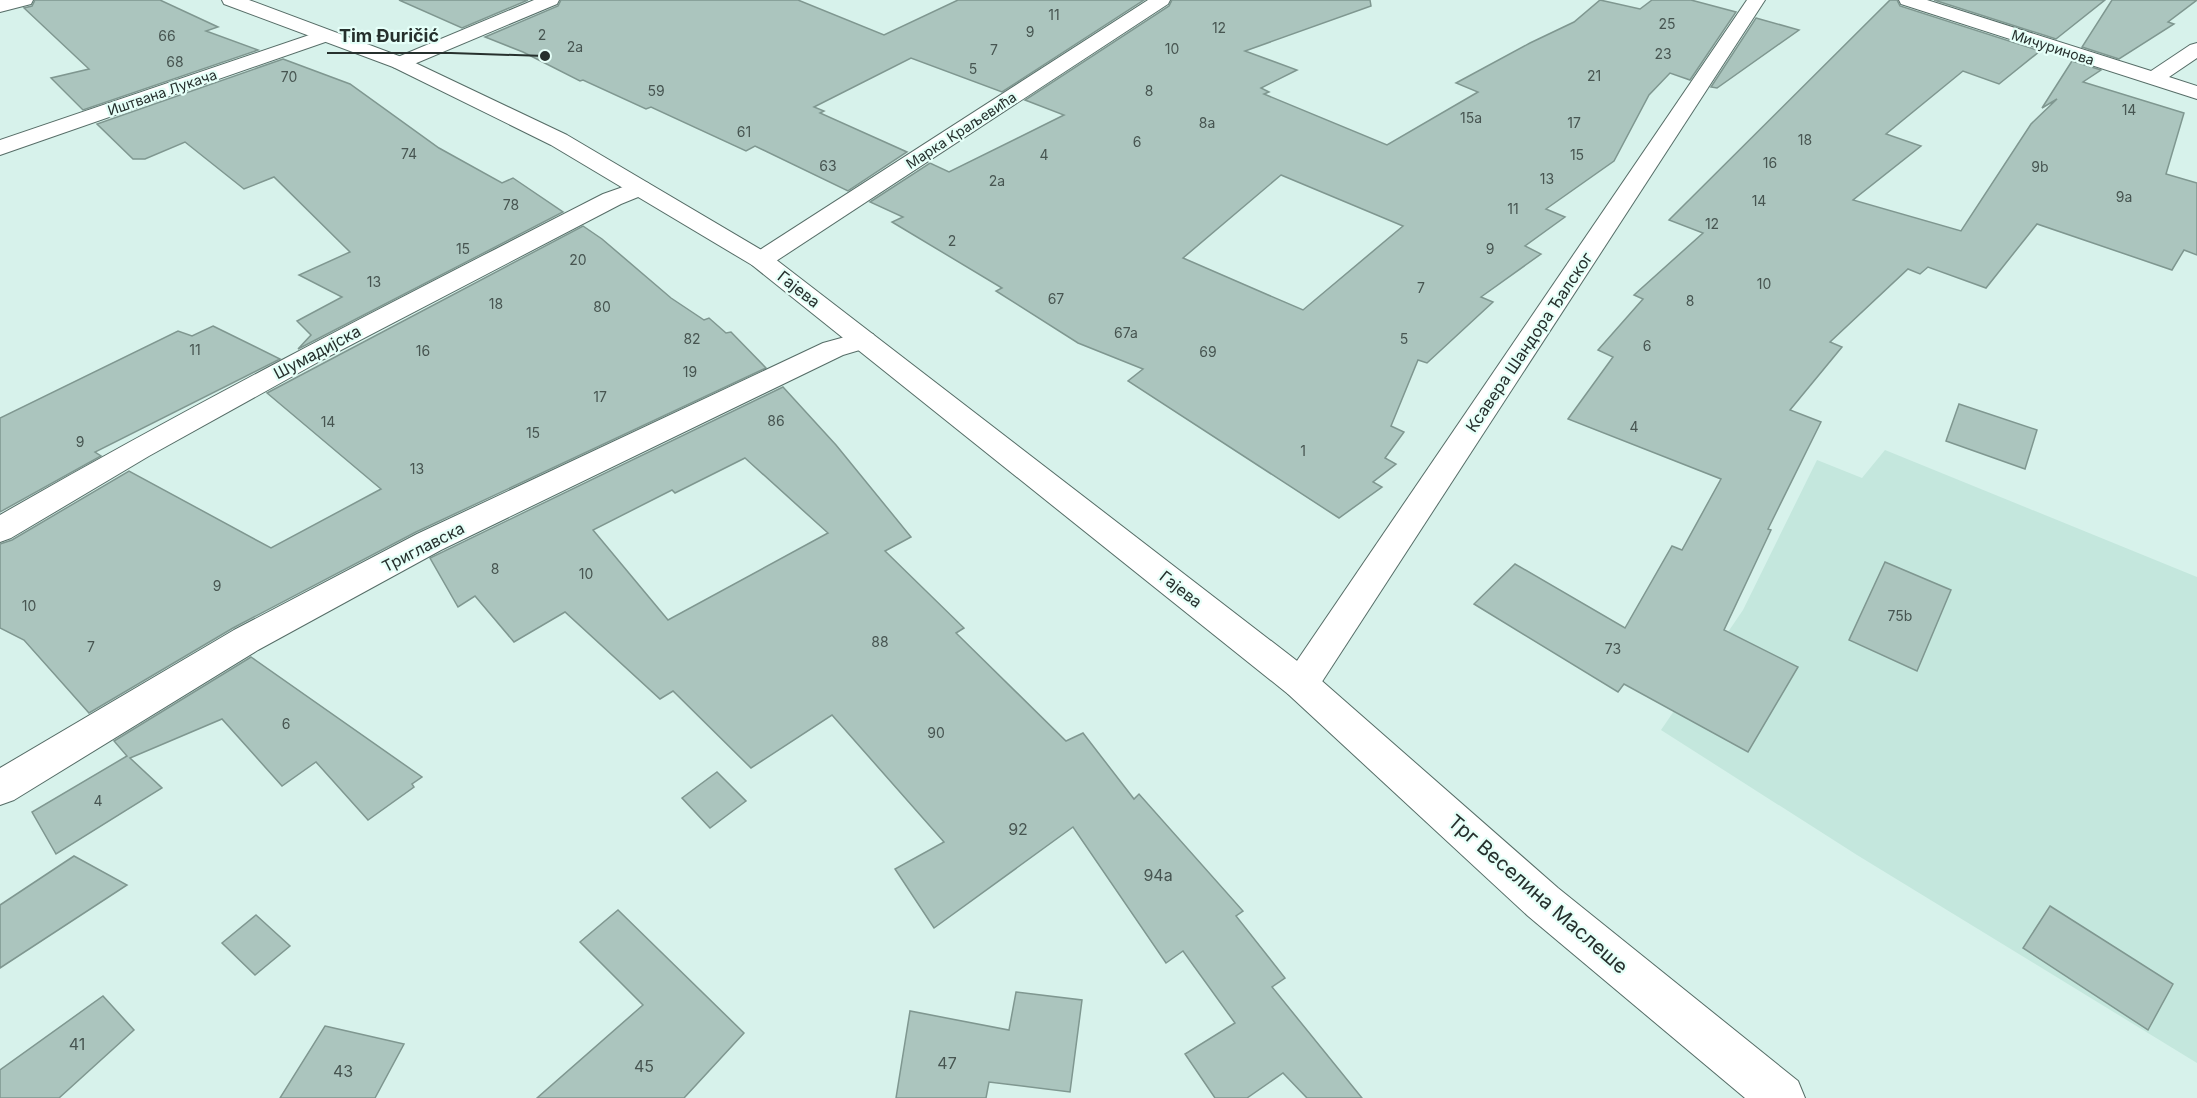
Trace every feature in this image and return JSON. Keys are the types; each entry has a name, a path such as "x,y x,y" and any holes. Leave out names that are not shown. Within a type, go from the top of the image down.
{"street":[{"path":"0,6 24,0"},
{"name":"Гајева","path":"231,0 400,63 559,140 761,260 1301,684"},
{"path":"400,63 550,0"},
{"name":"Марка Краљевића","path":"761,260 1161,0"},
{"name":"Ксавера Шандора Ђалског","path":"1301,684 1756,0"},
{"name":"Мичуринова","path":"1908,0 2197,93"},
{"name":"Иштвана Лукача","path":"0,148 324,36"},
{"path":"2152,79 2197,49"},
{"name":"Шумадијска","path":"0,530 138,449 310,355 612,199 640,188"},
{"name":"Триглавска","path":"0,788 246,640 429,542 833,349 863,340"},
{"name":"Трг Веселина Маслеше","path":"1301,684 1543,902 1781,1098"}],"shaded area":[{"path":"1885,450 2197,577 2197,1063 1857,855 1661,730 1743,610 1817,460 1862,478"}],"building":[{"path":"35,0 160,0 218,27 206,31 258,50 83,110 51,78 89,69 24,8 32,6"},
{"path":"399,0 528,0 462,28"},
{"path":"561,0 798,0 884,35 958,0 1144,0 1002,92 911,58 814,107 824,111 820,113 907,152 848,191 755,146 746,151 651,107 646,109 583,80 580,81 523,52 485,37 558,6"},
{"path":"1172,0 1370,0 1371,6 1245,51 1297,70 1261,88 1269,92 1264,94 1387,145 1478,92 1456,83 1574,22 1600,0 1640,9 1652,0 1691,0 1736,12 1690,80 1670,73 1649,95 1614,161 1546,209 1565,217 1525,246 1541,254 1481,297 1493,302 1427,363 1418,360 1391,426 1404,432 1385,458 1396,464 1373,482 1382,487 1339,518 1128,381 1143,369 1078,343 996,291 1002,288 892,222 903,217 870,202 930,163 949,172 1064,115 1025,100 1169,6","holes":["1281,175 1403,226 1303,310 1183,258"]},
{"path":"1890,0 1897,0 1900,6 2040,51 1999,84 1963,71 1886,134 1921,146 1853,200 1961,231 2031,124 2057,99 2042,108 2072,61 2101,70 2083,82 2184,113 2166,174 2197,183 2197,255 2184,250 2172,270 2037,224 1986,288 1928,267 1920,274 1908,269 1830,342 1842,347 1790,410 1821,422 1768,529 1771,530 1724,630 1798,667 1748,752 1624,684 1618,692 1474,604 1515,564 1625,628 1672,546 1682,550 1721,479 1568,419 1613,357 1598,350 1643,299 1634,295 1703,233 1669,220"},
{"path":"1934,0 2105,0 2056,39"},
{"path":"2112,0 2197,0 2168,22 2174,24 2119,59 2082,47"},
{"path":"1756,18 1799,30 1717,88 1711,87"},
{"path":"283,59 350,84 439,148 502,183 513,178 563,212 298,349 311,335 297,321 342,297 299,275 350,252 274,177 244,189 185,142 145,159 133,159 97,124"},
{"path":"583,226 602,239 671,298 704,320 709,318 726,333 731,332 766,368 416,532 233,628 89,713 24,640 0,628 0,544 12,540 129,471 271,548 381,489 267,393"},
{"path":"213,326 280,359 95,452 101,456 0,512 0,418 178,331 192,336"},
{"path":"783,387 836,445 911,537 885,551 964,628 956,633 1066,741 1083,733 1134,799 1139,794 1243,911 1236,916 1285,978 1272,987 1362,1098 1307,1098 1283,1073 1247,1098 1215,1098 1185,1054 1235,1023 1183,951 1166,963 1073,827 934,928 895,869 944,842 832,715 751,768 673,691 660,699 565,612 514,642 475,596 458,607 430,558","holes":["745,458 828,533 668,620 593,530 672,490 675,493"]},
{"path":"1959,404 2037,430 2025,469 1946,441"},
{"path":"1885,562 1951,590 1917,671 1849,640"},
{"path":"251,657 422,777 412,784 414,787 368,820 316,762 282,786 222,719 130,758 162,788 56,854 32,812 127,756 114,741"},
{"path":"717,772 746,801 710,828 682,798"},
{"path":"74,856 127,885 0,968 0,905"},
{"path":"2050,906 2173,984 2148,1030 2023,948"},
{"path":"618,910 744,1033 684,1098 537,1098 643,1005 580,942"},
{"path":"256,915 290,946 255,975 222,943"},
{"path":"1016,992 1082,1000 1070,1092 989,1082 986,1098 896,1098 910,1011 1009,1030"},
{"path":"103,996 134,1030 59,1098 0,1098 0,1070"},
{"path":"325,1026 404,1044 375,1098 280,1098"}],"place":[{"name":"Tim Đuričić","path":"545,56"}]}
